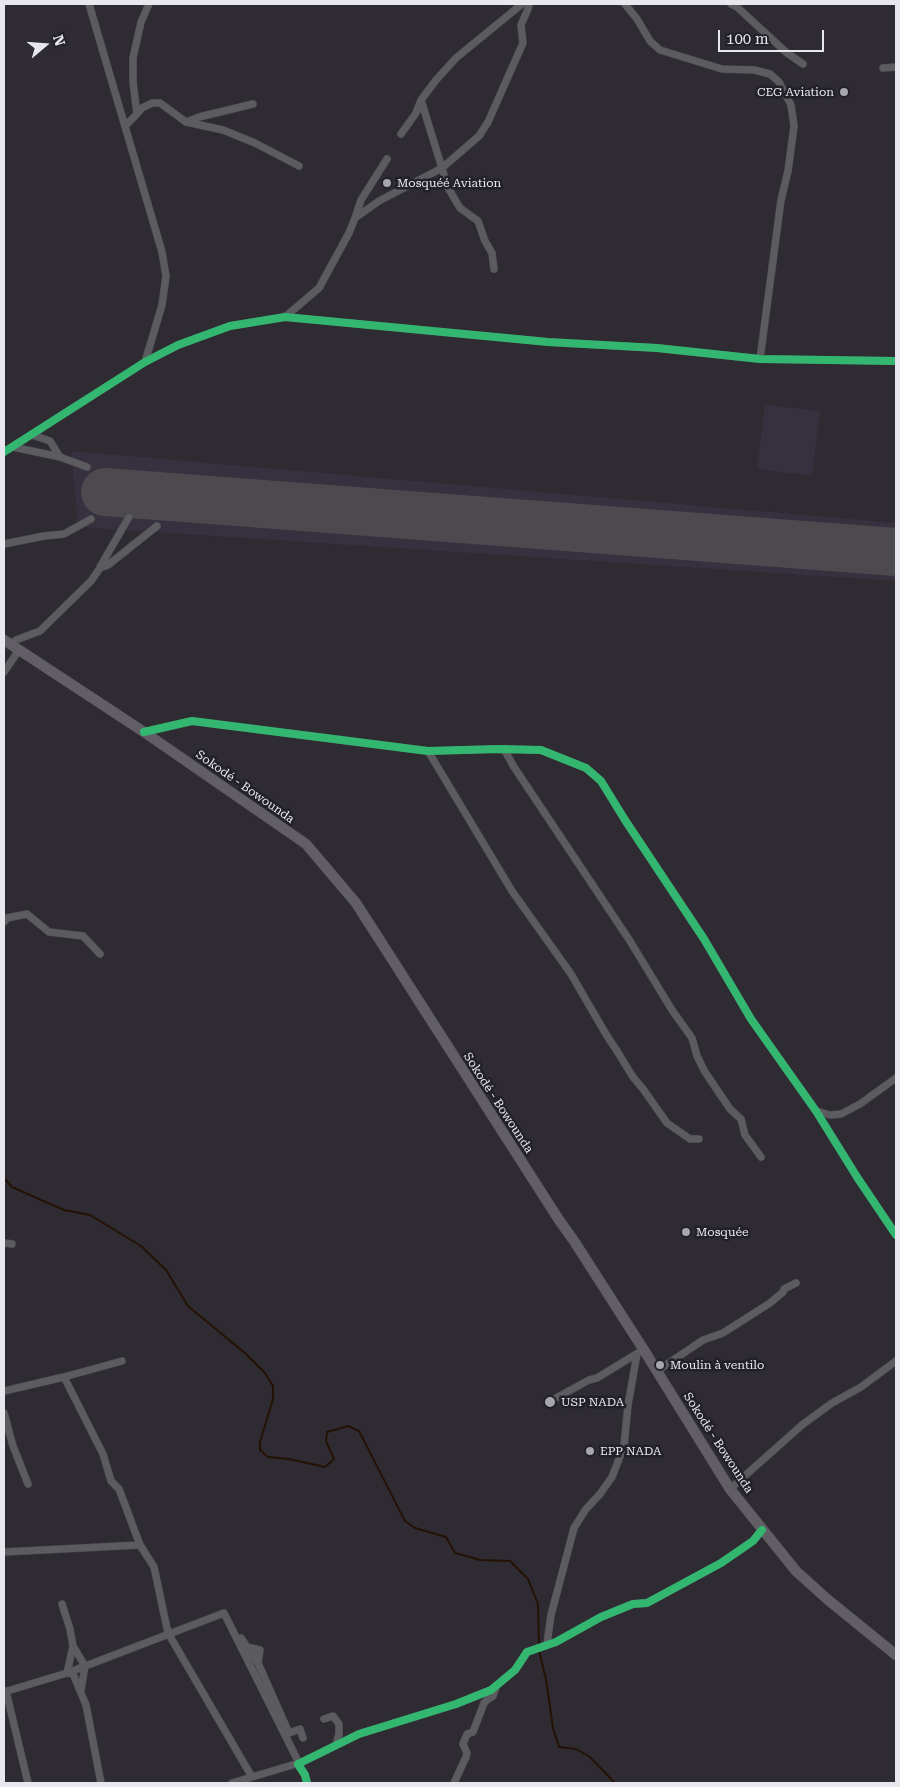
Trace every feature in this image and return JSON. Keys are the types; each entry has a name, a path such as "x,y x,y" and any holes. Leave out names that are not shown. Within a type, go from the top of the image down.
{"main road":[{"name":"Sokodé - Bowounda","path":"12,645 144,732 306,844 356,903 558,1220 574,1240 639,1351 657,1371 730,1489 796,1572 896,1656"}],"street":[{"path":"89,4 162,252 166,276 162,305 145,362"},
{"path":"137,114 133,82 133,58 141,22 149,4"},
{"path":"401,134 416,113 421,100 456,58 522,4"},
{"path":"355,218 379,201 442,168 479,136 488,122 524,43 521,25 529,4"},
{"path":"625,4 637,19 650,41 660,50 722,69 754,70 770,74 779,82 791,105 794,126 788,171 781,200 760,359"},
{"path":"731,4 737,7 787,53 803,64"},
{"path":"883,68 896,66"},
{"path":"421,100 447,186 460,208 478,221 485,241 492,253 494,269"},
{"path":"125,126 142,108 152,103 160,103 186,122 223,130 255,143 299,166"},
{"path":"186,122 253,104"},
{"path":"286,317 319,288 349,233 361,200 387,159"},
{"path":"4,452 32,436 145,362 178,344 230,326 286,317 548,342 657,348 760,359 896,361"},
{"path":"32,436 50,442 60,456"},
{"path":"13,447 60,456 86,466"},
{"path":"4,672 12,645 16,640 40,631 91,581 129,517"},
{"path":"4,544 64,534 91,519"},
{"path":"100,568 108,565 157,526"},
{"path":"144,732 192,721 428,751 541,750 586,768 601,780 704,940 751,1019 816,1111 857,1177 895,1231"},
{"path":"504,749 514,768 630,941 650,976 692,1038 697,1056 705,1072 730,1109 741,1119 745,1134 761,1157"},
{"path":"428,751 512,891 571,974 633,1077 667,1123 690,1139 699,1139"},
{"path":"4,922 7,918 27,914 48,932 83,936 100,954"},
{"path":"816,1111 830,1115 841,1114 860,1104 896,1078"},
{"path":"4,1243 12,1244"},
{"path":"657,1371 703,1340 722,1333 770,1304 784,1289 796,1283"},
{"path":"556,1398 597,1378 639,1351"},
{"path":"547,1644 550,1615 574,1528 586,1509 612,1478 624,1446 628,1405 639,1351"},
{"path":"4,1390 64,1377 122,1361"},
{"path":"730,1489 802,1425 832,1403 861,1387 896,1361"},
{"path":"64,1377 103,1454 111,1481 119,1489 140,1545 154,1567 168,1633 252,1777"},
{"path":"4,1413 13,1446 28,1484"},
{"path":"233,1783 298,1764 359,1734 456,1704 491,1690 515,1670 527,1652 556,1642 601,1617 633,1604 647,1603 721,1563 753,1541 762,1530"},
{"path":"4,1552 140,1545"},
{"path":"62,1604 73,1646 85,1666 80,1691"},
{"path":"28,1783 5,1692 67,1673 224,1613 308,1783"},
{"path":"233,1630 236,1631 258,1663 289,1733 300,1728 303,1738"},
{"path":"67,1673 73,1646"},
{"path":"67,1673 73,1674 86,1705 101,1783"},
{"path":"454,1783 468,1753 463,1744 467,1734 473,1732 484,1703 493,1696 497,1686"},
{"path":"324,1719 333,1716 339,1724 336,1745"}],"shaded area":[{"path":"765,405 820,411 812,476 757,469"},
{"path":"71,451 896,523 896,581 78,527"}],"waterway":[{"path":"4,1178 12,1187 64,1210 90,1215 141,1246 166,1270 188,1306 246,1354 265,1373 273,1386 273,1399 260,1442 260,1450 268,1457 289,1459 325,1467 334,1459 326,1441 327,1432 348,1426 359,1431 405,1521 415,1528 446,1537 455,1553 480,1560 510,1561 528,1579 538,1604 539,1646"},
{"path":"539,1651 546,1679 553,1728 559,1747 576,1749 590,1757 615,1783"}],"runway":[{"path":"105,492 896,552"}],"cycle path":[{"path":"4,452 145,362 178,345 230,326 285,317 548,342 657,348 760,359 896,361"},
{"path":"144,732 192,721 428,751 541,750 586,768 601,781 704,939 751,1019 816,1111 896,1235"},
{"path":"307,1783 305,1775 298,1764 359,1734 456,1704 491,1690 515,1670 527,1652 556,1642 601,1617 633,1604 647,1603 721,1563 753,1541 762,1530"}],"place":[{"name":"CEG Aviation","path":"844,92"},
{"name":"Mosquéé Aviation","path":"387,183"},
{"name":"Mosquée","path":"686,1232"},
{"name":"Moulin à ventilo","path":"660,1365"},
{"name":"USP NADA","path":"550,1402"},
{"name":"EPP NADA","path":"590,1451"}]}
